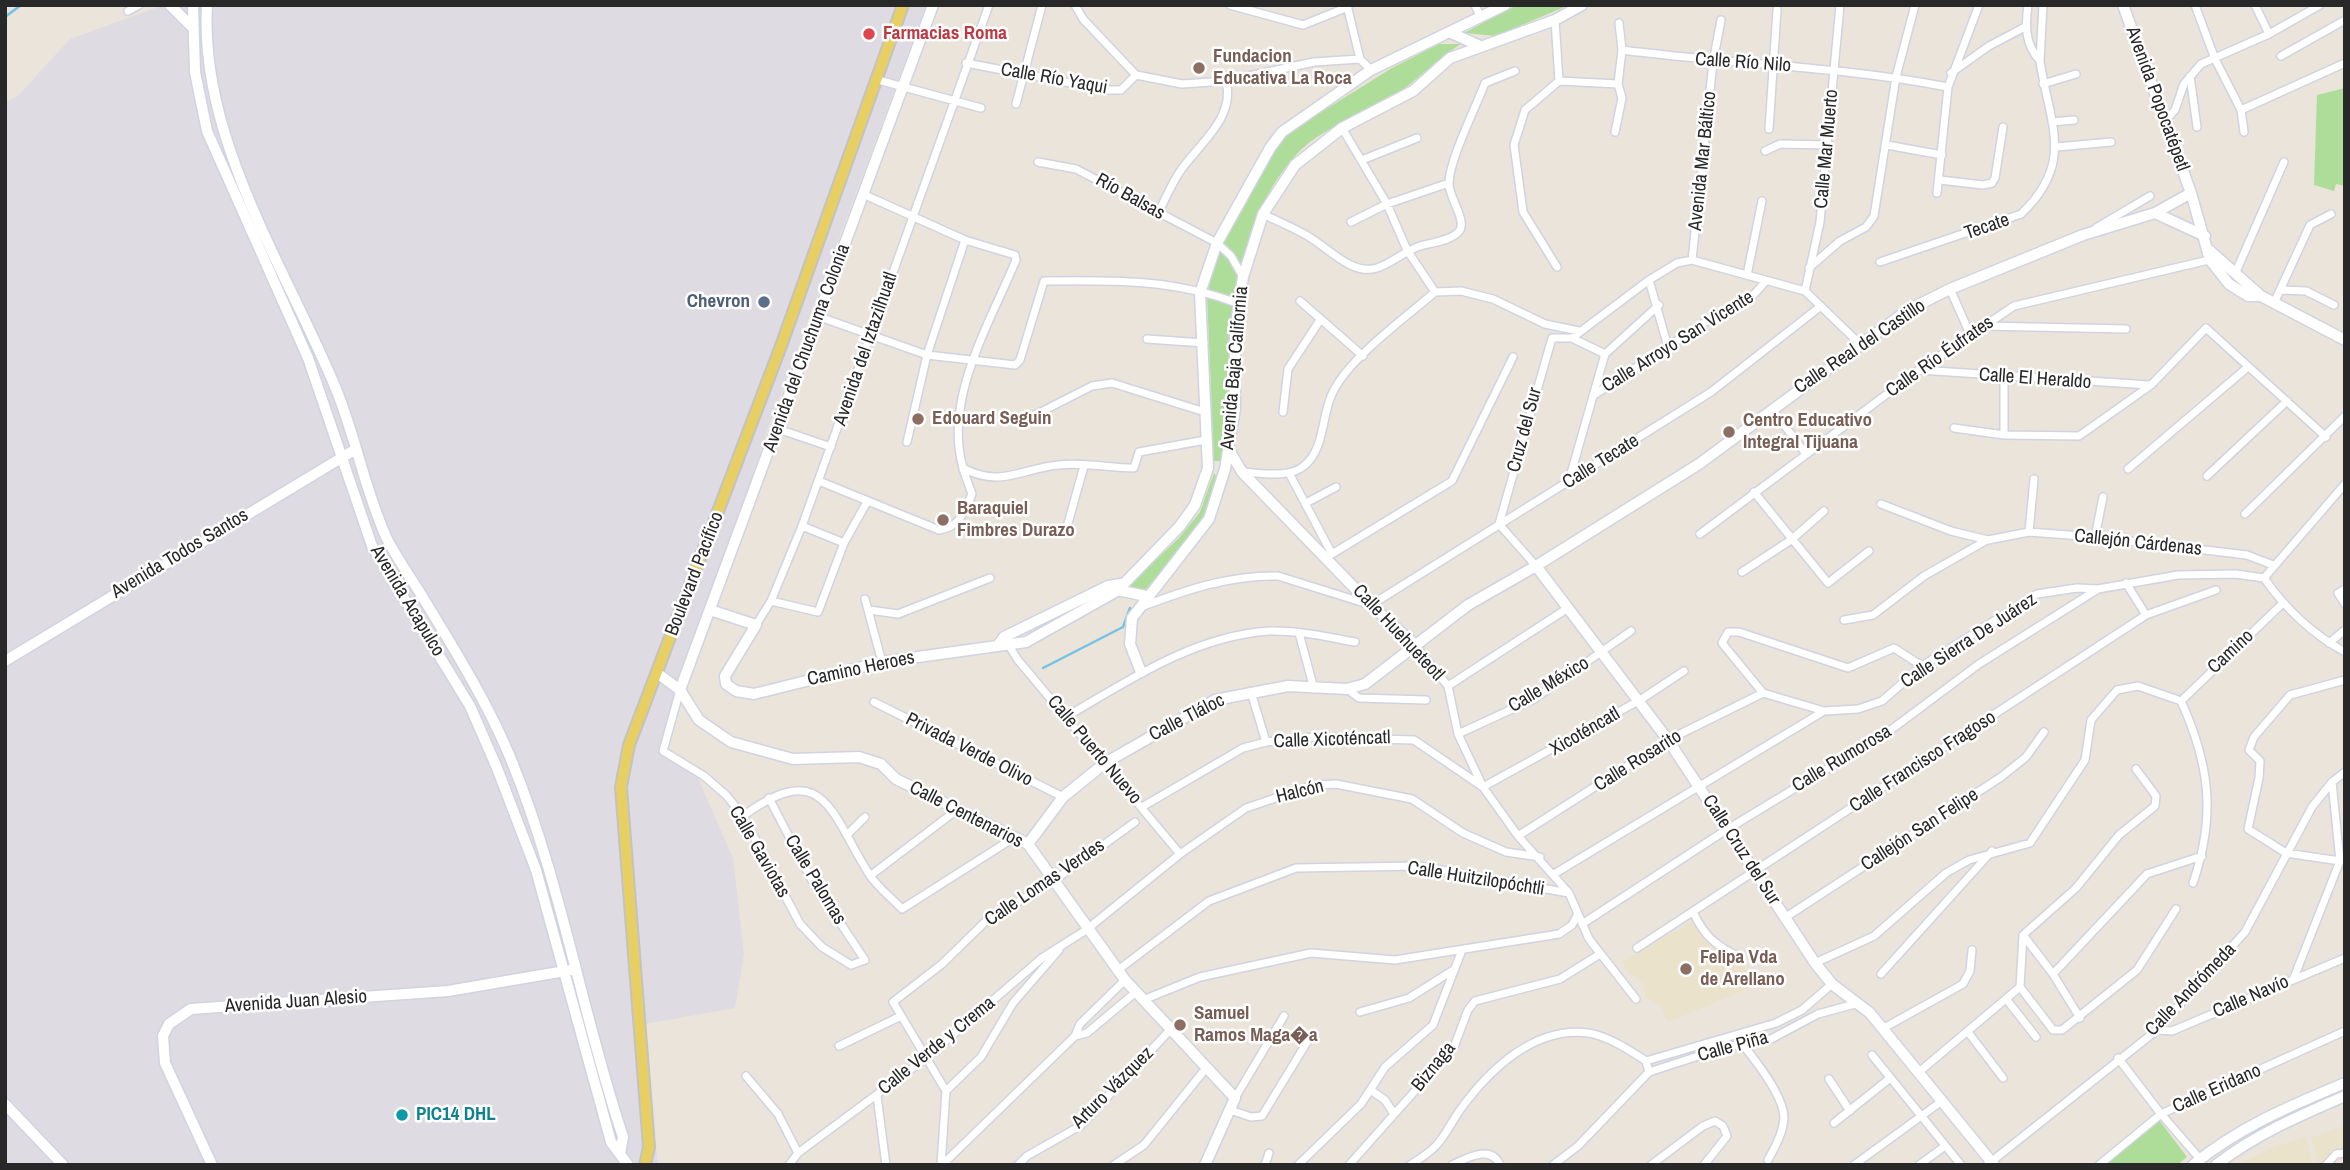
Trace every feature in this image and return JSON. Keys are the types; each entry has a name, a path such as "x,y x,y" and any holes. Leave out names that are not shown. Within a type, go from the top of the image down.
{"main road":[{"name":"Boulevard Pacífico","path":"645,1165 649,1147 621,787 629,745 878,80 903,5"}],"street":[{"path":"128,11 139,5"},
{"path":"170,5 194,29"},
{"name":"Avenida Acapulco","path":"193,5 195,72 207,131 308,358 372,546 470,706 497,768 536,870 611,1142 628,1165"},
{"name":"Avenida Acapulco","path":"207,5 214,98 228,150 314,337 352,429 356,449 388,539 484,700 510,758 549,865 623,1137 621,1154"},
{"name":"Avenida del Chuchuma Colonia","path":"680,690 933,5"},
{"name":"Avenida del Iztazilhuatl","path":"726,684 725,676 771,601 802,526 989,5"},
{"path":"1016,104 1042,5"},
{"path":"1076,5 1083,19 1136,75 1182,84 1226,81 1314,62 1360,59"},
{"path":"1230,5 1303,25 1344,6 1360,59 1371,70"},
{"path":"1475,5 1481,18"},
{"name":"Avenida Baja California","path":"1004,642 1026,642 1115,587 1188,516 1202,491 1208,468 1200,293 1217,243 1282,132 1371,70 1505,5"},
{"name":"Avenida Baja California","path":"1142,672 1130,644 1129,630 1146,596 1209,519 1229,450 1235,409 1235,331 1242,277 1263,214 1295,165 1307,152 1342,128 1413,91 1450,58 1555,20 1581,5"},
{"name":"Calle Mar Muerto","path":"1805,291 1820,222 1840,5"},
{"path":"1809,268 1840,241 1871,222 1896,77 1916,5"},
{"path":"1937,193 1941,180 1951,73 1979,5"},
{"path":"2028,5 2025,27 2032,51 2040,61"},
{"path":"2043,5 2040,61 2057,148 2111,142"},
{"path":"2195,5 2215,59 2241,110 2244,132"},
{"path":"2255,5 2269,34"},
{"path":"2165,121 2175,110 2190,75 2200,64 2269,34 2320,5"},
{"name":"Avenida Popocatépetl","path":"2125,6 2212,256"},
{"path":"1769,129 1777,10"},
{"path":"1555,20 1559,81"},
{"name":"Avenida Mar Báltico","path":"1692,260 1713,62 1721,20"},
{"path":"2281,56 2345,20"},
{"path":"1615,132 1622,98 1618,84 1622,50 1619,23"},
{"path":"1951,73 1989,46 2025,27"},
{"path":"1449,32 1480,46"},
{"name":"Calle Río Nilo","path":"1622,50 1713,62 1896,77 1948,87"},
{"name":"Calle Río Yaqui","path":"966,63 1107,90 1121,90 1136,75"},
{"path":"2241,110 2345,63"},
{"path":"1263,214 1308,236 1347,263 1363,270 1378,268 1408,250 1454,236 1460,230 1461,222 1452,202 1449,183 1485,83 1516,71"},
{"path":"2043,84 2076,74"},
{"path":"2190,75 2197,127"},
{"path":"878,80 981,107"},
{"path":"1158,213 1179,173 1214,131 1228,90 1226,81"},
{"path":"1557,267 1522,212 1514,145 1525,110 1559,81 1618,84"},
{"path":"2052,122 2074,120"},
{"path":"1941,180 1992,183 1996,178 2003,127"},
{"path":"1342,128 1387,204 1408,250 1435,292"},
{"path":"1362,160 1417,138"},
{"path":"1765,151 1780,144 1829,145"},
{"path":"1886,145 1942,155"},
{"name":"Tecate","path":"1880,262 2021,214 2030,206 2054,165 2057,148"},
{"name":"Río Balsas","path":"1038,162 1076,169 1217,243"},
{"path":"2235,274 2284,162"},
{"path":"1351,222 1387,204 1449,183"},
{"name":"Calle Real del Castillo","path":"1414,644 1468,605 1536,566 1699,464 1858,344 1908,310 1950,289 2083,235 2155,213 2191,193"},
{"path":"819,481 939,530 950,528 959,522 972,494 956,444 968,369 1016,260 1012,252 965,240 865,195"},
{"path":"2083,235 2150,196"},
{"path":"1746,275 1762,201"},
{"path":"2155,213 2205,236"},
{"path":"2274,303 2310,225 2331,215"},
{"path":"907,442 927,355 965,240"},
{"path":"1217,243 1231,256 1242,277"},
{"path":"2212,256 2261,296 2345,340"},
{"path":"2212,256 2229,284 2248,296 2261,296"},
{"name":"Calle Río Éufrates","path":"1700,534 1919,370 2014,306 2212,256"},
{"path":"1605,354 1572,338 1649,280 1676,263 1692,260 1805,291 1858,344"},
{"path":"817,316 927,355 1015,365 1020,360 1044,281 1142,280 1239,304"},
{"path":"1649,280 1668,347"},
{"name":"Calle Arroyo San Vicente","path":"1568,484 1594,395 1713,317 1748,301 1766,282"},
{"path":"1950,289 1970,334"},
{"path":"2281,290 2306,291 2334,305"},
{"path":"1208,468 1289,473 1308,462 1320,439 1333,391 1363,356 1435,292 1461,291 1493,299 1545,324 1579,331"},
{"path":"1300,301 1363,356"},
{"path":"1594,395 1605,354 1658,305"},
{"name":"Calle Tecate","path":"1371,605 1711,392 1821,306"},
{"path":"1283,412 1288,369 1320,320"},
{"path":"1983,326 2126,329"},
{"path":"1954,428 2004,435 2080,436 2151,385 2206,328 2326,437"},
{"name":"Cruz del Sur","path":"1499,524 1552,338 1572,338"},
{"path":"1147,339 1204,343"},
{"path":"1289,473 1306,503 1329,556 1452,481 1513,357"},
{"path":"2128,469 2248,367"},
{"name":"Calle El Heraldo","path":"1919,370 2004,378 2151,385"},
{"path":"2004,378 2004,435"},
{"path":"1031,417 1092,386 1112,383 1205,412"},
{"path":"2207,476 2287,401"},
{"path":"1772,409 1806,453"},
{"path":"2245,514 2345,416"},
{"path":"778,429 831,447"},
{"path":"963,468 981,478 999,479 1059,464 1135,468 1139,452 1206,440"},
{"name":"Avenida Todos Santos","path":"5,661 356,449"},
{"name":"Calle Huehueteotl","path":"1229,450 1242,472 1329,556 1371,605 1414,644 1448,686 1458,734 1483,788 1518,836 1569,893 1582,924 1600,954 1636,999"},
{"path":"1065,534 1084,466"},
{"path":"2029,532 2034,479"},
{"path":"2264,578 2345,484"},
{"path":"1306,503 1336,487"},
{"path":"1754,492 1828,583 1869,551"},
{"path":"2095,537 2103,498"},
{"path":"771,601 818,612 844,543 867,502"},
{"name":"Callejón Cárdenas","path":"1881,503 1951,531 1988,540 2029,532 2095,537 2248,555 2273,565"},
{"path":"1742,572 1791,540 1824,511"},
{"name":"Calle Cruz del Sur","path":"1499,524 1536,566 1640,700 1815,963 1832,984 1870,1013 1991,1164"},
{"path":"802,526 844,543"},
{"path":"1844,620 1873,615 1924,576 1988,540"},
{"path":"2098,589 2178,575 2236,574 2264,578 2282,604 2329,643 2345,652"},
{"path":"1139,608 1202,584 1263,576 1278,576 1371,605"},
{"path":"869,610 898,614 990,578"},
{"path":"2126,583 2146,615"},
{"path":"1115,587 1146,596"},
{"name":"Calle Sierra De Juárez","path":"1554,874 1824,711 1858,709 1882,701 1922,666 2037,594 2077,588 2098,589"},
{"name":"Calle Rumorosa","path":"1582,924 1726,830 1888,732 1979,664 2098,589"},
{"path":"2345,589 2338,593 2345,604"},
{"name":"Calle Francisco Fragoso","path":"1637,948 1756,873 2146,615 2216,590"},
{"path":"865,599 882,663"},
{"name":"Camino","path":"2181,701 2282,604"},
{"path":"1448,686 1568,608"},
{"path":"710,610 755,625"},
{"path":"2329,643 2345,630"},
{"path":"1066,717 1142,672 1223,638 1269,631 1355,642"},
{"name":"Calle México","path":"1458,734 1534,699 1632,631"},
{"path":"1824,711 1763,693 1722,643 1728,632 1739,632 1848,668 1900,649 1922,666"},
{"path":"1299,633 1314,689"},
{"name":"Camino Heroes","path":"726,684 736,691 754,694 882,663 1004,642"},
{"name":"Calle Puerto Nuevo","path":"1004,642 1180,854"},
{"name":"Calle Tláloc","path":"1027,844 1063,797 1105,763 1215,700 1288,686 1348,689 1365,684 1414,644"},
{"name":"Xicoténcatl","path":"1483,788 1640,700 1684,671"},
{"name":"Calle Centenarios","path":"657,673 680,690 699,720 732,742 793,759 859,757 870,760 881,764 896,779 1027,844 1125,980 1235,1098"},
{"path":"2340,861 2286,853 2248,829 2260,761 2249,750 2254,737 2290,695 2345,680"},
{"path":"1815,963 1874,936 1946,873 1993,851 2019,848 2030,843 2085,760 2091,720 2117,690 2138,686 2181,701 2198,738 2210,800 2202,856 2193,883"},
{"path":"1348,689 1359,698 1426,700"},
{"name":"Calle Gaviotas","path":"680,690 663,751 704,776 743,816 800,924 822,947 851,965 865,960"},
{"path":"1251,692 1266,742"},
{"name":"Calle Rosarito","path":"1518,836 1668,740 1763,693"},
{"name":"Privada Verde Olivo","path":"874,702 1063,797"},
{"name":"Callejón San Felipe","path":"1786,917 2001,777 2026,757 2044,732"},
{"name":"Calle Xicoténcatl","path":"1142,807 1244,748 1266,742 1314,737 1414,740 1483,788"},
{"path":"1919,1072 2007,1000 2020,986 2023,935 2076,888 2114,840 2157,803 2157,796 2136,769"},
{"name":"Calle Andrómeda","path":"1991,1164 2118,1058 2157,1030 2245,932 2260,910 2286,853 2312,807 2332,782 2345,772"},
{"path":"2293,980 2340,861 2332,782"},
{"name":"Halcón","path":"1087,930 1180,854 1246,808 1314,785 1336,784 1412,799 1463,833 1506,852 1540,858"},
{"path":"743,816 769,798 787,790 808,791 821,797 848,835 870,876 902,909 1016,837"},
{"name":"Calle Palomas","path":"769,798 811,879 865,960"},
{"path":"870,876 958,809"},
{"path":"848,835 865,817"},
{"name":"Calle Lomas Verdes","path":"900,1017 893,1002 942,964 986,921 1055,880 1135,822"},
{"path":"1881,974 1993,851"},
{"path":"2053,974 2147,874 2202,856"},
{"name":"Calle Huitzilopóchtli","path":"1118,970 1209,901 1296,868 1419,866 1569,893"},
{"path":"2020,986 2053,1030 2062,1030 2137,970 2176,909"},
{"path":"1693,912 1703,931 1716,946 1738,956"},
{"path":"1075,1036 1087,1033 1139,996 1200,977 1311,953 1395,960 1559,934 1572,925 1578,914"},
{"name":"Calle Verde y Crema","path":"789,1165 798,1153 926,1058 1042,958 1087,930"},
{"path":"2023,935 2053,974 2080,1018"},
{"path":"946,1091 981,1057 1013,1003 1065,944"},
{"path":"1298,1165 1372,1091 1385,1067 1433,1025 1462,950"},
{"path":"1882,1029 1962,984 1970,971 1972,950"},
{"name":"Biznaga","path":"1349,1165 1454,1047 1468,1010 1475,1001 1560,979 1600,954"},
{"name":"Calle Navío","path":"2157,1030 2172,1031 2344,960"},
{"name":"Avenida Juan Alesio","path":"212,1165 165,1063 163,1036 179,1015 191,1009 448,991 578,969"},
{"path":"1360,1012 1409,998 1455,969"},
{"path":"942,1165 1075,1036 1080,1024 1125,980"},
{"name":"Calle Piña","path":"1646,1061 1776,1023 1802,1010 1832,984"},
{"path":"2007,1000 2036,1037"},
{"name":"Calle Piña","path":"1649,1072 1726,1047 1743,1045 1782,1033 1818,1014 1855,1004"},
{"path":"1205,1165 1235,1098 1284,1016"},
{"path":"839,1046 900,1017 946,1091 942,1165"},
{"path":"1776,1023 1782,1033"},
{"name":"Arturo Vázquez","path":"1018,1165 1027,1156 1080,1126 1170,1030"},
{"name":"Calle Eridano","path":"2099,1165 2161,1114 2345,1031"},
{"path":"1410,1165 1436,1150 1461,1110 1522,1046 1569,1032 1590,1033 1624,1046 1646,1061 1649,1072 1578,1146 1553,1165"},
{"path":"1968,1032 2003,1078"},
{"path":"1230,1110 1251,1117 1262,1116 1312,1034"},
{"path":"1743,1045 1765,1073 1784,1113 1779,1137 1768,1160"},
{"path":"1872,1055 1961,1165"},
{"path":"2118,1058 2196,1162 2233,1134 2272,1113 2345,1083"},
{"path":"1114,1165 1144,1145 1207,1068"},
{"path":"746,1076 778,1114 798,1153"},
{"path":"1829,1079 1850,1111"},
{"path":"1835,1123 1889,1079"},
{"path":"1372,1091 1385,1100 1394,1114"},
{"path":"877,1096 886,1165"},
{"path":"2216,1165 2243,1144 2278,1125 2345,1096"},
{"path":"1854,1165 1942,1101"},
{"path":"5,1104 63,1165"},
{"path":"1651,1165 1703,1126 1715,1121 1723,1126 1727,1136 1704,1165"},
{"path":"1919,1165 1945,1146"},
{"path":"1265,1165 1269,1153"},
{"path":"1452,1165 1479,1153 1492,1155 1500,1165"},
{"path":"2326,1165 2336,1154 2345,1153"}],"shaded area":[{"path":"164,5 926,5 768,428 664,746 670,762 696,774 733,858 744,954 735,1008 645,1024 644,1041 658,1165 5,1165 5,102 18,96 70,39"},
{"name":"Felipa Vda de Arellano","path":"1700,917 1721,946 1735,950 1755,986 1668,1022 1661,1006 1646,997 1643,983 1627,971 1622,962"},
{"path":"2345,1125 2345,1151 2318,1165 2311,1138"},
{"path":"2306,1137 2313,1165 2238,1165 2273,1147"}],"green space":[{"path":"1517,5 1569,5 1496,36 1464,33"},
{"path":"1439,44 1461,44 1394,96 1329,130 1305,146 1271,188 1254,224 1243,262 1235,301 1223,461 1214,461 1207,295 1218,254 1237,212 1278,143 1299,126 1392,68"},
{"path":"2345,88 2345,186 2336,184 2334,191 2314,185 2317,95"},
{"path":"1214,473 1219,481 1206,521 1144,591 1127,587 1179,538 1200,512"},
{"path":"2159,1120 2187,1157 2177,1165 2104,1165"}],"waterway":[{"path":"5,17 21,5"},
{"path":"1043,668 1123,627 1130,608"}],"place":[{"name":"Farmacias Roma","path":"869,34"},
{"name":"Fundacion Educativa La Roca","path":"1199,68"},
{"name":"Chevron","path":"764,302"},
{"name":"Edouard Seguin","path":"918,419"},
{"name":"Centro Educativo Integral Tijuana","path":"1729,432"},
{"name":"Baraquiel Fimbres Durazo","path":"943,520"},
{"name":"Felipa Vda de Arellano","path":"1686,969"},
{"name":"Samuel Ramos Maga�a","path":"1180,1025"},
{"name":"PIC14 DHL","path":"402,1115"}]}
